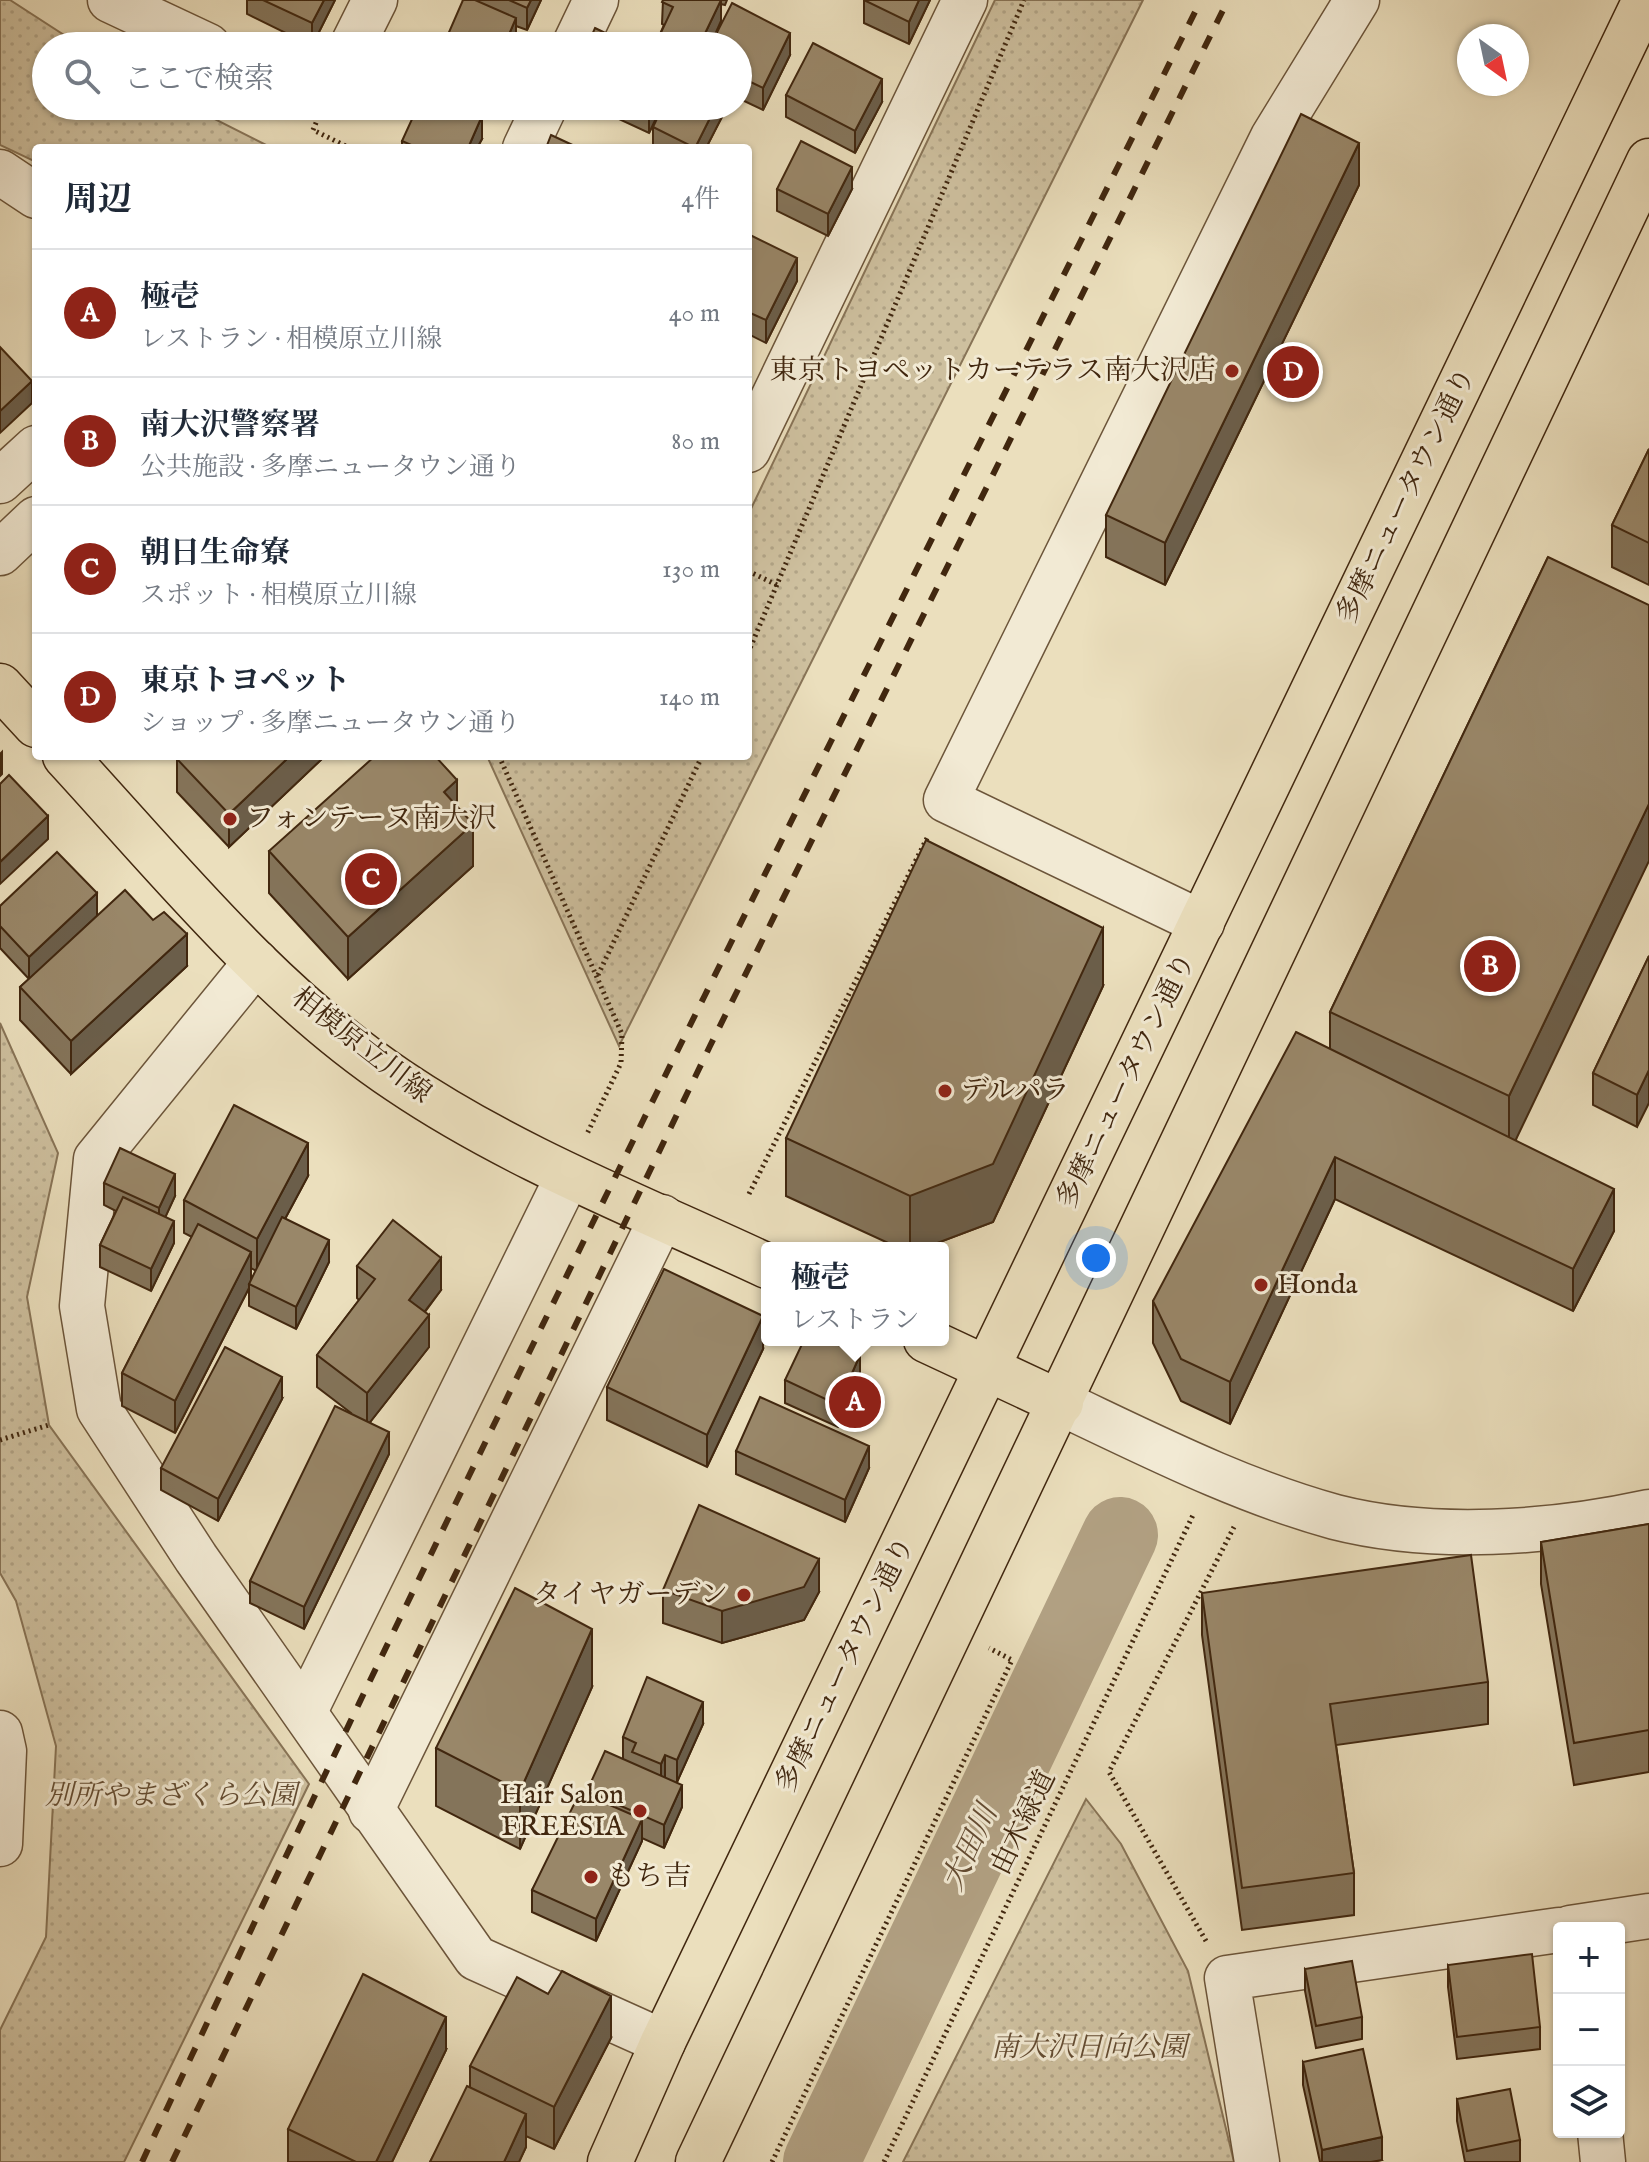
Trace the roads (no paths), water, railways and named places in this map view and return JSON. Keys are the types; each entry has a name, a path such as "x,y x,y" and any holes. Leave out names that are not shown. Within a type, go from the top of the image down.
{"main road":[{"name":"多摩ニュータウン通り","path":"614,2161 663,2042 1645,0"},
{"path":"698,2162 1649,161"},
{"path":"0,686 32,721"},
{"name":"相模原立川線","path":"69,760 256,962 329,1027 396,1080 443,1109 568,1176 761,1263"},
{"path":"939,1346 1061,1403"}],"street":[{"path":"359,32 375,0"},
{"path":"581,32 596,0"},
{"path":"752,442 965,0"},
{"path":"1202,923 946,800 1273,137 1357,0"},
{"path":"128,4 181,32"},
{"path":"527,144 538,120"},
{"path":"0,172 32,193"},
{"path":"0,481 32,452"},
{"path":"0,553 32,523"},
{"path":"256,962 96,1159 82,1306 99,1409 196,1558 476,1958 663,2042"},
{"path":"305,1711 568,1176"},
{"path":"371,1811 662,1217"},
{"path":"1061,1403 1264,1495 1338,1518 1419,1529 1506,1532 1593,1524 1649,1512"},
{"path":"0,1733 4,1765 0,1844"},
{"path":"1610,1922 1649,1916"},
{"path":"1257,2162 1227,1978 1553,1931"},
{"path":"1601,2138 1603,2162"}],"waterway":[{"name":"大田川","path":"821,2162 1120,1535"}],"railway":[{"path":"142,2162 532,1347 1201,0"},
{"path":"172,2162 710,1046 1228,0"}],"place":[{"name":"東京トヨペットカーテラス南大沢店","path":"1232,371"},
{"name":"東京トヨペット","path":"1293,372"},
{"name":"フォンテーヌ南大沢","path":"230,819"},
{"name":"朝日生命寮","path":"371,879"},
{"name":"南大沢警察署","path":"1490,966"},
{"name":"デルパラ","path":"945,1091"},
{"name":"Honda","path":"1261,1285"},
{"name":"極壱","path":"855,1402"},
{"name":"タイヤガーデン","path":"744,1595"},
{"name":"Hair Salon FREESIA","path":"640,1811"},
{"name":"もち吉","path":"591,1877"}],"park label":[{"name":"別所やまざくら公園","path":"171,1796"},
{"name":"南大沢日向公園","path":"1089,2048"}]}
